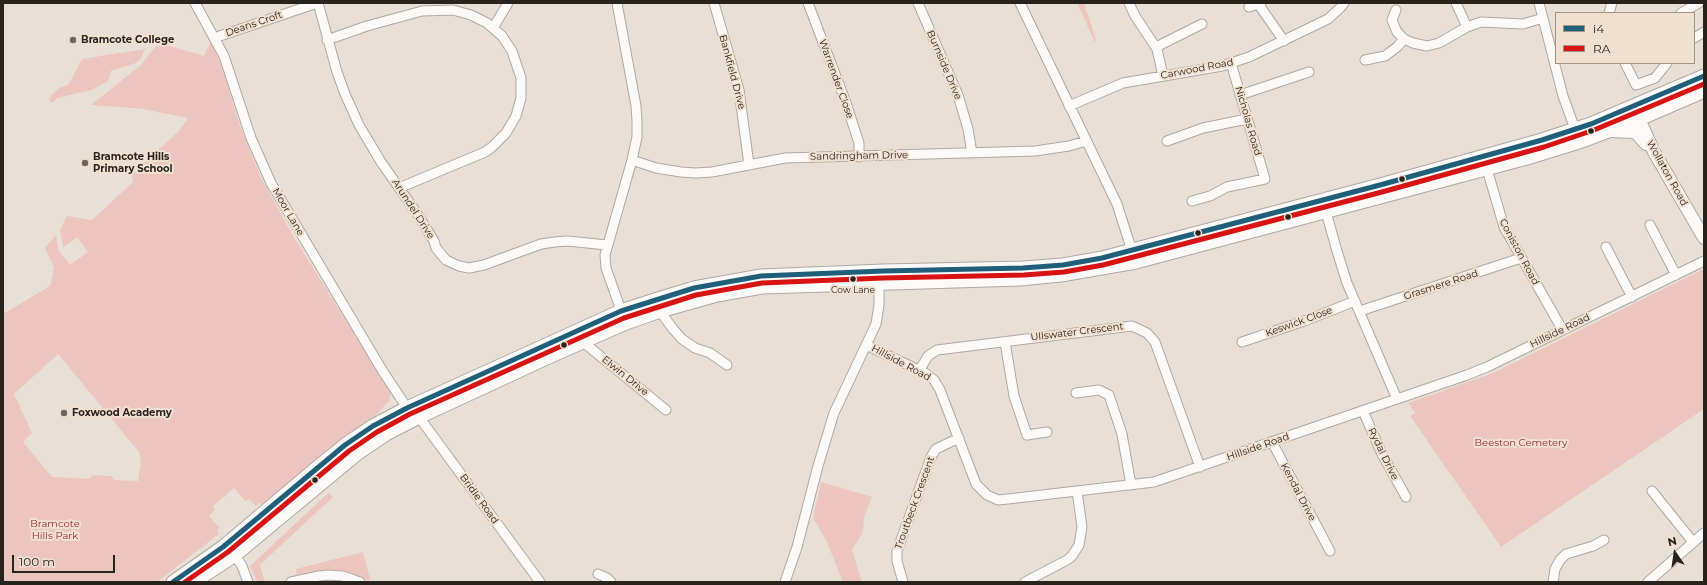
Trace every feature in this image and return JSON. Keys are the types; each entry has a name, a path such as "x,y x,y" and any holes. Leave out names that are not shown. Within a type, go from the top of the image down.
{"highway":[{"path":"173,582 228,543 345,445 374,426 407,408 694,288 760,276 873,271 1023,268 1063,265 1132,251 1520,147 1575,130 1704,76"},
{"path":"194,582 235,555 358,453 386,434 419,417 583,342 623,317 660,311 717,296 762,287 1020,279 1103,269 1326,212 1556,150 1609,131 1704,91"}],"main road":[{"name":"Wollaton Road","path":"1639,103 1638,119 1654,152 1704,238"},
{"path":"1609,131 1633,132 1637,134 1654,152"}],"street":[{"name":"Moor Lane","path":"195,3 228,66 252,138 271,183 407,408"},
{"name":"Deans Croft","path":"214,38 318,3"},
{"name":"Arundel Drive","path":"318,3 327,40 345,94 359,125 371,146 434,240 436,248 446,260 459,266 469,268 484,265 541,244 567,241 607,245"},
{"path":"493,28 508,3"},
{"path":"618,3 636,106 637,137 605,255 606,268 623,317"},
{"name":"Bankfield Drive","path":"714,3 739,90 749,165"},
{"name":"Warrender Close","path":"808,3 845,100 859,143 859,157"},
{"name":"Burnside Drive","path":"918,3 958,95 968,129 972,153"},
{"path":"1020,3 1118,204 1132,251"},
{"path":"1129,3 1135,16 1156,47 1161,60 1163,76"},
{"name":"Carwood Road","path":"1069,106 1118,84 1188,72 1231,63 1248,57 1322,22 1335,14 1344,3"},
{"path":"1456,3 1467,27"},
{"path":"1540,3 1563,96 1575,130"},
{"path":"1683,12 1699,3"},
{"path":"1249,7 1260,4 1284,41"},
{"path":"327,40 399,17 432,10 453,10 463,12 481,20 493,28 512,51 521,78 521,98 512,125 499,141 485,152 399,188"},
{"path":"1396,10 1388,20 1404,39 1420,45 1432,45 1439,43 1467,27 1488,21 1523,24 1543,18"},
{"path":"1156,47 1202,24"},
{"path":"1695,37 1704,32"},
{"path":"1365,60 1374,54 1390,53 1404,39"},
{"name":"Nicholas Road","path":"1198,188 1196,199 1210,196 1227,187 1268,182 1247,119 1231,63"},
{"path":"1636,85 1655,78 1666,64"},
{"path":"1629,65 1636,85 1639,103"},
{"path":"1240,95 1309,72"},
{"path":"1167,140 1178,132 1247,119"},
{"name":"Sandringham Drive","path":"632,160 656,168 695,173 712,172 785,158 807,156 859,157 1035,151 1069,146 1086,141"},
{"name":"Coniston Road","path":"1487,169 1504,227 1562,330"},
{"path":"1326,212 1337,251 1355,301 1397,399"},
{"path":"1650,225 1652,235 1676,275"},
{"path":"1606,247 1632,297"},
{"name":"Grasmere Road","path":"1360,311 1521,258"},
{"name":"Hillside Road","path":"866,345 930,376 938,384 976,484 981,490 992,498 998,500 1008,500 1154,482 1200,467 1487,367 1704,261"},
{"path":"785,582 797,547 818,466 834,413 878,317 880,283"},
{"name":"Keswick Close","path":"1242,342 1307,320 1355,301"},
{"path":"660,311 672,329 682,339 695,348 710,353 727,365"},
{"name":"Ullswater Crescent","path":"919,371 928,356 937,350 1132,326 1147,333 1155,342 1200,467"},
{"name":"Elwin Drive","path":"583,342 666,410"},
{"path":"1005,342 1014,396 1027,435 1048,432"},
{"path":"1076,393 1099,390 1109,395 1120,425 1131,485"},
{"name":"Rydal Drive","path":"1363,411 1382,454 1406,497"},
{"name":"Bridle Road","path":"419,417 540,582"},
{"name":"Troutbeck Crescent","path":"903,582 897,561 897,550 931,457 936,450 959,438"},
{"name":"Kendal Drive","path":"1272,442 1329,540 1330,551"},
{"path":"1025,582 1067,560 1076,551 1080,540 1082,527 1077,491"},
{"path":"1652,491 1693,542"},
{"path":"1648,582 1704,533"},
{"path":"1553,582 1555,569 1560,560 1566,554 1595,550 1604,540"},
{"path":"235,555 242,566 248,582"},
{"path":"598,574 607,578 611,582"},
{"path":"291,582 328,575 343,576 360,582"}],"green space":[{"path":"1077,3 1084,3 1096,40 1095,42"},
{"name":"Bramcote Hills Park","path":"211,41 223,70 239,123 261,178 292,234 391,393 389,401 375,416 333,445 264,504 259,503 256,506 249,499 245,501 234,488 213,506 215,510 209,516 219,527 217,532 219,534 157,582 3,582 3,314 50,286 54,268 45,248 56,235 59,251 70,265 88,252 77,237 63,248 60,230 67,216 92,220 133,182 132,174 179,131 188,118 143,109 91,105 141,65 156,46 166,45 204,56","holes":["58,354 139,452 141,461 138,481 114,480 112,476 93,475 88,479 52,477 23,442 32,433 14,394"]},
{"path":"145,49 141,58 136,63 111,71 108,81 92,90 57,98 53,103 49,101 50,97 59,88 69,84 82,59"},
{"name":"Beeston Cemetery","path":"1704,269 1704,409 1501,547 1410,416 1415,413 1408,403 1493,373"},
{"path":"821,482 872,497 864,517 863,532 852,550 862,582 843,582 826,540 813,518"},
{"path":"328,493 333,497 260,565 265,582 256,580 250,566"},
{"path":"363,552 370,579 368,580 349,572 337,570 321,570 297,575 296,569"}],"transit line":[{"name":"i4","path":"173,582 223,547 345,445 373,426 407,408 621,311 694,288 761,276 883,271 1023,268 1063,265 1102,258 1380,185 1542,140 1591,124 1704,76"},
{"name":"RA","path":"185,582 228,552 349,451 377,432 410,414 624,318 696,295 762,283 883,278 1024,275 1064,272 1103,265 1382,192 1544,147 1594,130 1704,84"}],"place":[{"name":"Bramcote College","path":"73,40"},
{"name":"Bramcote Hills Primary School","path":"85,163"},
{"name":"Cow Lane","path":"853,279"},
{"name":"Foxwood Academy","path":"64,413"}]}
